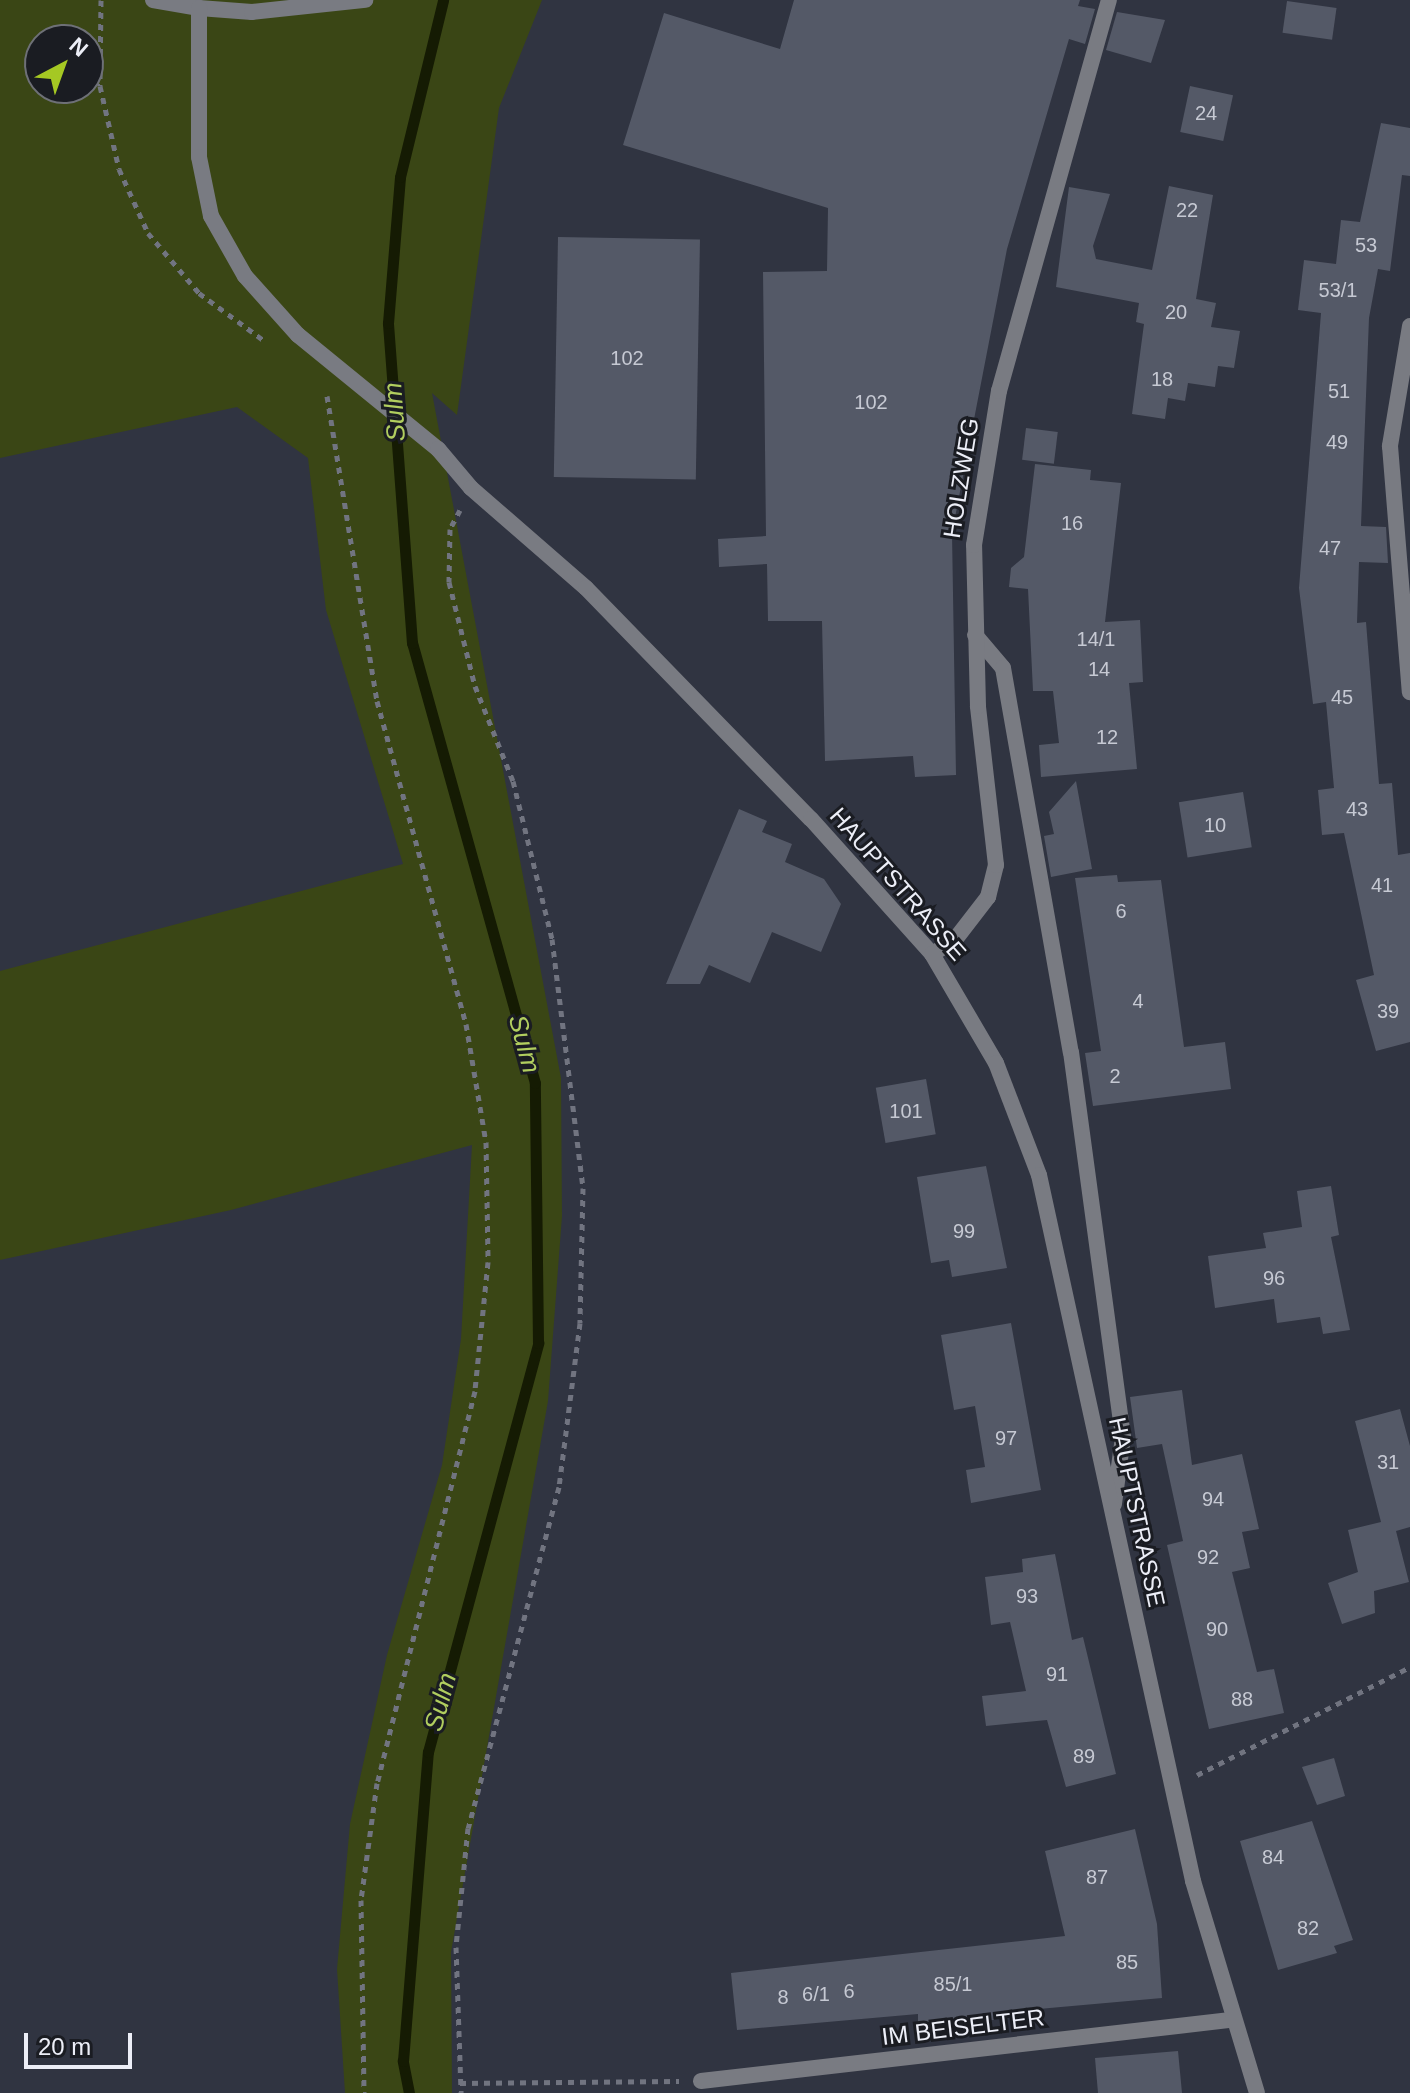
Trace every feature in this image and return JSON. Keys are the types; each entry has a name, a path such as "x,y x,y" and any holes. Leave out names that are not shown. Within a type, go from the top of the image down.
{"street":[{"path":"153,0 199,8 252,12 365,0"},
{"name":"HOLZWEG","path":"932,954 954,941 981,907 996,865 975,635 974,545 999,391 1109,0"},
{"name":"HAUPTSTRASSE","path":"199,8 199,157 211,216 255,288 377,400 438,449 471,488 631,633 932,954 996,1063 1039,1175 1114,1504 1172,1788 1230,2020 1257,2093"},
{"path":"1410,326 1390,446 1410,692"},
{"path":"975,635 1003,668 1073,1067 1123,1437 1114,1504"},
{"name":"IM BEISELTER","path":"701,2081 1230,2020"}],"path":[{"path":"101,0 100,86 119,169 148,233 199,293 270,345"},
{"path":"324,392 333,402 377,701 466,1024 486,1142 487,1202 475,1391 377,1783 361,1900 364,2093"},
{"path":"461,2093 456,1947 468,1828 559,1487 580,1323 583,1188 552,939 513,781 475,686 449,582 450,529 471,488"},
{"path":"1172,1788 1410,1667"},
{"path":"460,2083 701,2081"}],"green space":[{"path":"0,0 542,0 499,108 457,415 432,393 561,1078 562,1216 548,1401 451,1952 452,2093 345,2093 337,1969 350,1824 387,1655 442,1465 461,1339 472,1145 231,1210 0,1260 0,971 403,864 326,610 308,458 237,407 0,458"}],"building":[{"path":"794,0 1080,0 1078,6 1095,9 1085,44 1069,39 1007,249 952,533 956,775 915,777 913,756 825,761 822,621 768,621 767,564 719,567 718,539 766,536 763,272 827,271 828,208 623,145 664,13 780,49"},
{"path":"1287,1 1337,8 1332,40 1283,33"},
{"path":"1117,12 1165,20 1151,63 1106,50"},
{"path":"1190,86 1233,95 1223,141 1180,132"},
{"path":"1381,123 1410,128 1410,176 1402,175 1390,271 1378,269 1369,318 1361,526 1386,527 1388,563 1359,562 1357,623 1366,622 1379,784 1392,783 1398,855 1410,853 1410,1042 1376,1051 1356,980 1374,975 1344,833 1322,835 1318,790 1334,788 1326,702 1313,704 1299,588 1321,313 1298,310 1304,260 1336,264 1341,220 1360,222"},
{"path":"1169,186 1213,195 1196,299 1216,303 1211,327 1240,331 1234,368 1218,366 1215,387 1188,383 1185,401 1168,398 1165,419 1132,414 1144,324 1136,322 1139,303 1056,287 1069,187 1110,194 1093,246 1096,259 1152,270"},
{"path":"558,237 700,239 696,479 554,477"},
{"path":"1026,428 1058,432 1054,464 1022,460"},
{"path":"1035,464 1091,470 1090,480 1121,483 1105,622 1140,620 1143,682 1129,683 1137,769 1041,777 1039,745 1059,743 1053,691 1033,691 1028,589 1009,587 1011,568 1024,557"},
{"path":"1076,781 1092,869 1051,877 1044,836 1054,834 1049,812"},
{"path":"1243,792 1252,847 1188,857 1179,802"},
{"path":"739,809 767,821 762,832 792,844 785,862 824,879 841,904 821,952 772,932 750,983 709,965 700,984 666,984"},
{"path":"1117,875 1118,882 1161,880 1184,1047 1225,1042 1231,1089 1093,1106 1085,1053 1101,1051 1075,878"},
{"path":"926,1079 936,1134 885,1143 876,1088"},
{"path":"986,1166 1007,1268 952,1277 949,1260 931,1263 917,1177"},
{"path":"1331,1186 1339,1235 1331,1237 1350,1330 1323,1334 1320,1317 1277,1323 1274,1299 1215,1308 1208,1256 1266,1248 1263,1233 1302,1227 1297,1191"},
{"path":"1011,1323 1041,1490 971,1503 966,1470 985,1467 975,1406 954,1410 941,1335"},
{"path":"1182,1390 1192,1465 1242,1454 1259,1529 1242,1532 1250,1568 1232,1572 1257,1672 1274,1669 1284,1713 1209,1729 1167,1545 1183,1541 1162,1444 1137,1448 1130,1397"},
{"path":"1400,1409 1410,1446 1410,1527 1396,1531 1409,1582 1374,1591 1375,1613 1342,1624 1328,1583 1358,1572 1348,1530 1381,1522 1355,1421"},
{"path":"1055,1554 1072,1640 1083,1637 1116,1774 1066,1787 1047,1720 986,1726 982,1696 1026,1691 1010,1622 991,1625 985,1577 1023,1572 1022,1559"},
{"path":"1334,1758 1345,1796 1317,1805 1302,1767"},
{"path":"1312,1821 1353,1940 1334,1946 1337,1953 1278,1970 1240,1841"},
{"path":"1135,1829 1157,1924 1162,1998 993,2013 994,2020 918,2024 918,2014 737,2030 731,1973 1065,1936 1045,1851"},
{"path":"1178,2051 1182,2093 1098,2093 1095,2058"}],"waterway":[{"name":"Sulm","path":"409,2093 403,2061 428,1752 538,1343 535,1083 412,643 388,323 400,177 443,0"}]}
